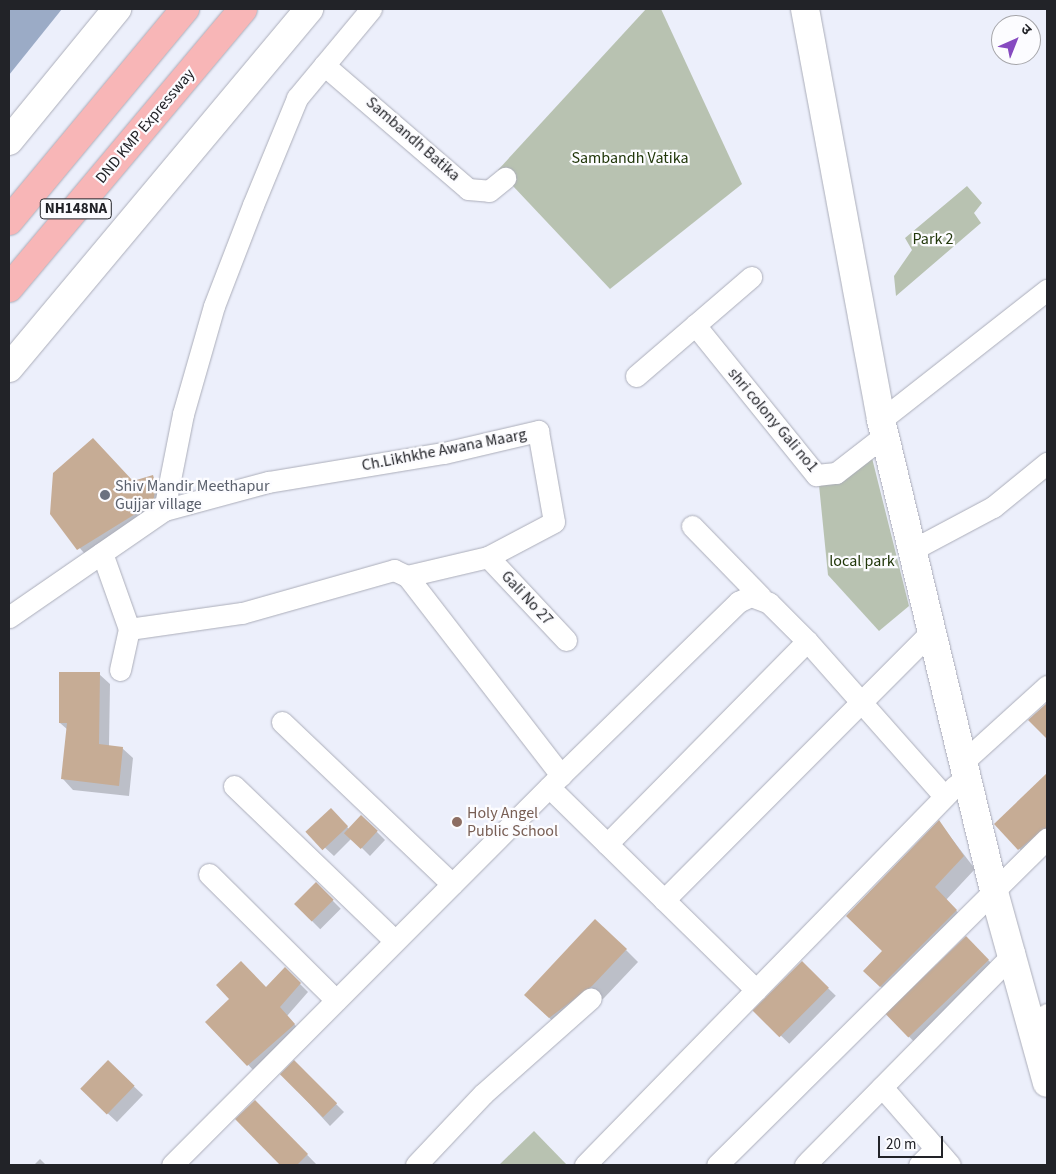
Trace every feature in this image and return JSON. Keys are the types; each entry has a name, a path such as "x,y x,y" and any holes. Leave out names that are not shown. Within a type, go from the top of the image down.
{"highway":[{"name":"NH148NA","path":"9,221 185,9"},
{"name":"DND KMP Expressway","path":"9,288 243,9"}],"street":[{"path":"9,141 117,9"},
{"path":"9,368 309,9"},
{"path":"9,617 164,510 183,414 214,306 297,98 371,9"},
{"path":"805,9 883,428 994,892 1014,953 1040,1021 1047,1083"},
{"name":"Sambandh Batika","path":"324,65 468,189 489,191 505,178"},
{"path":"636,376 751,277"},
{"path":"883,428 1047,290"},
{"name":"shri colony Gali no1","path":"695,326 816,475 836,473 883,428"},
{"name":"Ch.Likhkhe Awana Maarg","path":"164,510 268,482 444,453 538,431 554,522 488,557 407,576"},
{"path":"912,550 993,507 1047,463"},
{"path":"692,526 761,597 808,641 864,702 944,796"},
{"path":"102,553 129,629 120,670"},
{"name":"Gali No 27","path":"488,557 566,640"},
{"path":"129,629 242,613 381,572 394,570 407,576 555,781 607,844 756,990"},
{"path":"172,1165 555,781 738,602 761,597"},
{"path":"664,900 864,702 931,632"},
{"path":"607,844 808,641"},
{"path":"585,1165 944,796 964,769 1047,686"},
{"path":"282,722 452,884"},
{"path":"234,786 395,941"},
{"path":"717,1165 1047,838"},
{"path":"209,874 336,1000"},
{"path":"805,1165 1014,953"},
{"path":"416,1165 483,1094 591,998"},
{"path":"882,1087 950,1165"},
{"path":"919,1165 935,1150"}],"green space":[{"name":"Sambandh Vatika","path":"646,9 661,9 742,184 610,289 498,170"},
{"name":"Park 2","path":"967,186 982,203 974,213 981,223 896,296 894,276 912,250 905,238"},
{"name":"local park","path":"870,450 909,606 879,631 828,575 819,485"},
{"path":"534,1131 567,1165 499,1165"}],"water":[{"path":"9,9 62,9 9,75"}],"building":[{"name":"Shiv Mandir Meethapur Gujjar village","path":"93,438 133,481 153,475 156,485 153,503 77,550 50,514 53,473"},
{"path":"59,672 100,672 99,744 123,747 119,786 61,779 67,723 59,723"},
{"path":"1047,703 1047,739 1028,720"},
{"path":"1047,773 1047,827 1018,850 994,824"},
{"path":"331,808 348,826 322,850 305,832"},
{"path":"361,815 378,831 361,849 344,833"},
{"path":"939,820 964,856 935,887 957,910 880,987 863,971 882,951 846,916"},
{"path":"316,882 334,900 312,922 294,904"},
{"path":"595,919 627,949 592,986 549,1018 524,995"},
{"path":"966,936 989,960 908,1038 885,1014"},
{"path":"241,961 266,987 285,967 301,983 280,1007 295,1024 247,1066 205,1022 229,999 216,985"},
{"path":"802,961 829,988 779,1037 753,1010"},
{"path":"108,1060 135,1086 107,1114 80,1089"},
{"path":"294,1060 337,1103 323,1117 280,1074"},
{"path":"255,1100 308,1154 297,1165 280,1165 235,1119"}],"place":[{"name":"Shiv Mandir Meethapur Gujjar village","path":"105,495"},
{"name":"Holy Angel Public School","path":"457,822"}]}
